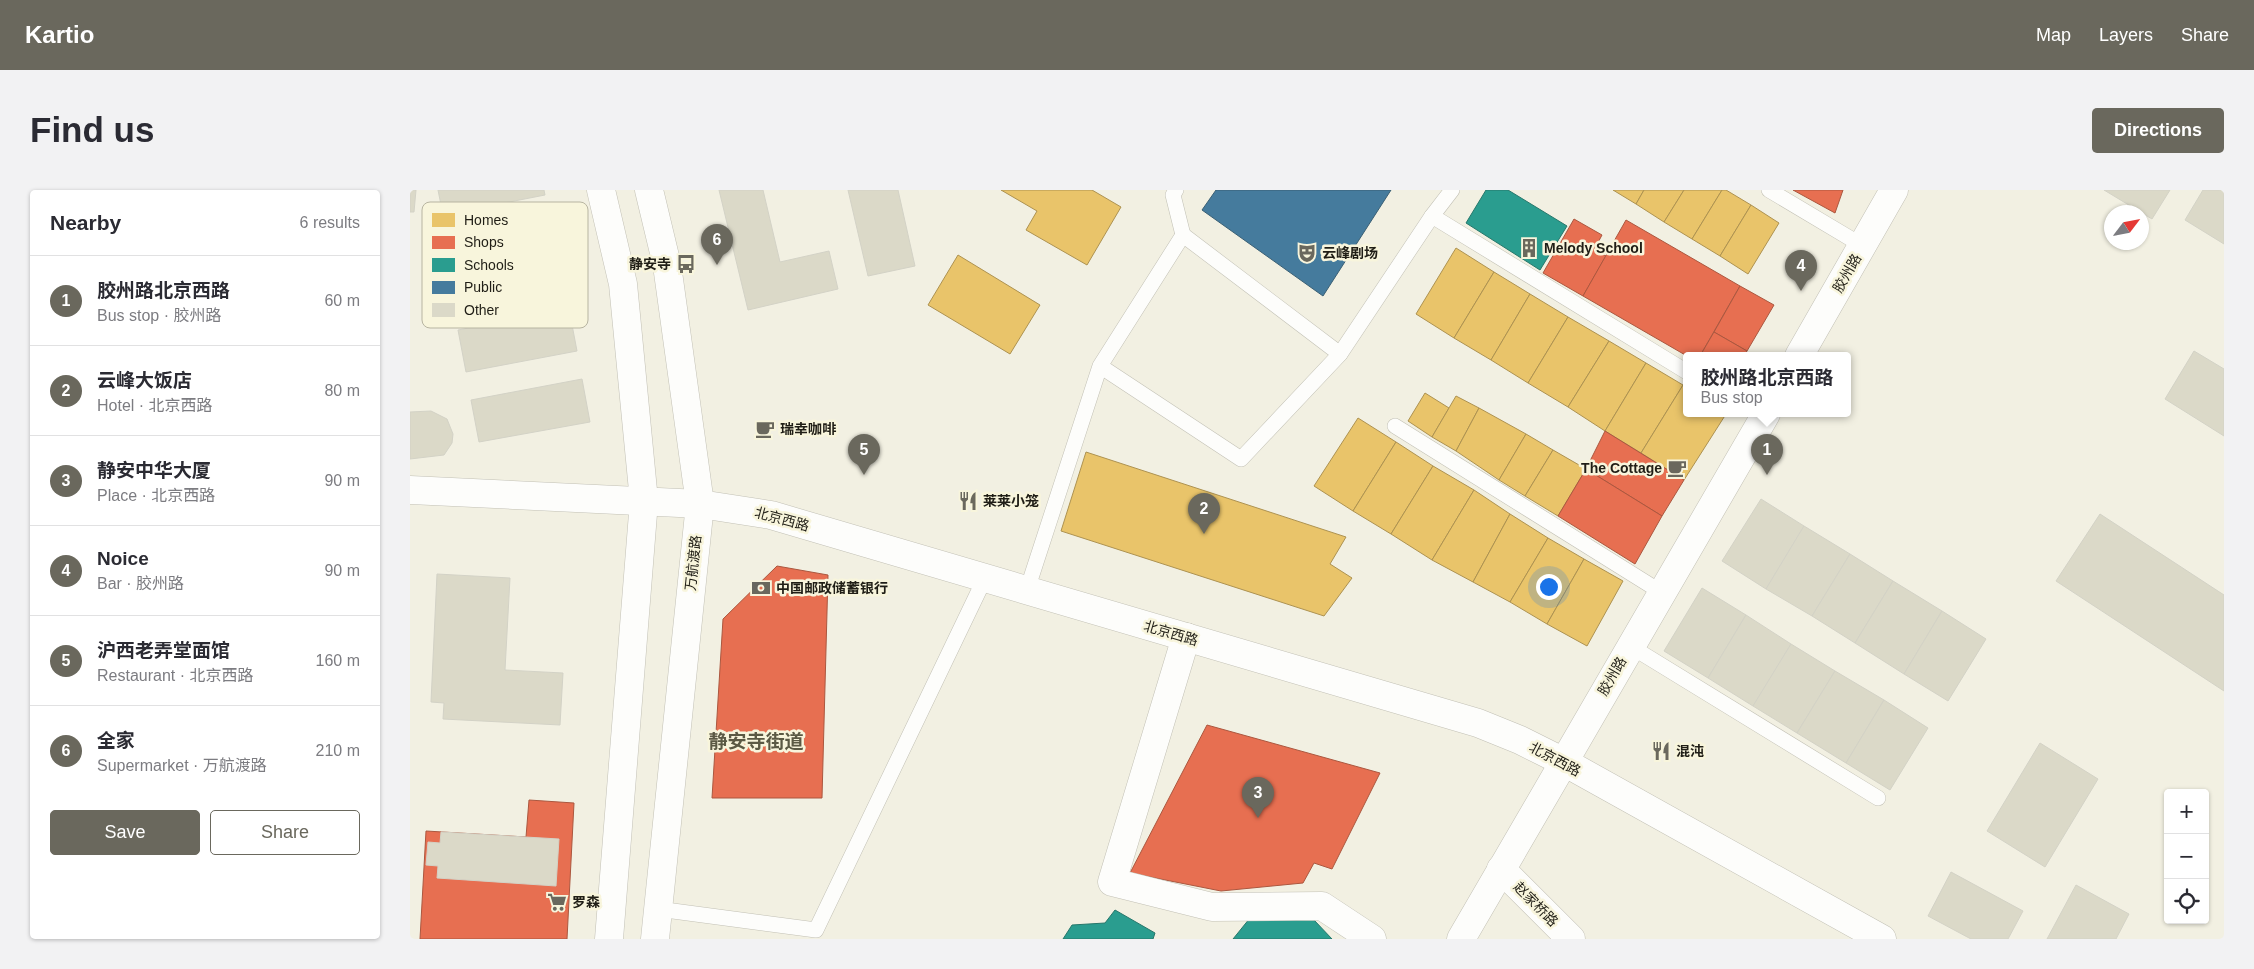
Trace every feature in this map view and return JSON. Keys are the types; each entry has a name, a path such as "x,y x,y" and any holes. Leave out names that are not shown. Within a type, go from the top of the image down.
{"main road":[{"path":"600,190 623,284 644,501 609,939"},
{"name":"万航渡路","path":"649,190 667,265 700,504 655,939"},
{"name":"胶州路","path":"1801,352 1894,190"},
{"name":"胶州路","path":"1461,939 1761,417"},
{"name":"北京西路","path":"410,490 700,504 771,515 1478,723 1520,740 1564,762 1882,939"},
{"path":"1186,638 1112,882 1212,907 1322,906 1372,939"},
{"name":"赵家桥路","path":"1501,870 1571,939"}],"lane":[{"path":"1176,190 1173,195 1183,235 1340,354"},
{"path":"1100,366 1241,459 1340,354 1432,216 1452,190"},
{"path":"1769,190 1863,246"},
{"path":"1432,216 1683,370"},
{"path":"1027,590 1100,366 1183,235"},
{"path":"1395,426 1661,592"},
{"path":"658,909 816,930 984,578"},
{"path":"1630,646 1878,798"}],"building: Homes":[{"path":"1001,190 1092,190 1121,207 1087,265 1026,230 1037,211"},
{"path":"1613,190 1644,190 1636,204"},
{"path":"1644,190 1684,190 1664,222 1636,204"},
{"path":"1684,190 1722,190 1692,239 1664,222"},
{"path":"1722,190 1726,190 1751,205 1720,256 1692,239"},
{"path":"1751,205 1779,223 1748,274 1720,256"},
{"path":"1456,248 1494,272 1454,338 1416,314"},
{"path":"958,255 1040,305 1010,354 928,305"},
{"path":"1494,272 1530,294 1491,360 1454,338"},
{"path":"1530,294 1568,317 1528,383 1491,360"},
{"path":"1568,317 1609,341 1568,407 1528,383"},
{"path":"1609,341 1646,363 1605,431 1568,407"},
{"path":"1646,363 1683,385 1641,453 1605,431"},
{"path":"1683,385 1683,417 1724,417 1684,480 1641,453"},
{"path":"1425,393 1449,408 1432,437 1408,421"},
{"path":"1456,396 1479,408 1456,451 1432,437"},
{"path":"1479,408 1526,434 1499,480 1456,451"},
{"path":"1358,418 1396,442 1353,511 1314,486"},
{"path":"1526,434 1553,450 1525,496 1499,480"},
{"path":"1396,442 1433,466 1391,534 1353,511"},
{"path":"1553,450 1586,469 1558,516 1525,496"},
{"path":"1086,452 1346,537 1330,564 1352,578 1324,616 1061,531"},
{"path":"1433,466 1474,490 1432,560 1391,534"},
{"path":"1474,490 1510,514 1473,582 1432,560"},
{"path":"1510,514 1548,538 1510,602 1473,582"},
{"path":"1548,538 1584,559 1547,624 1510,602"},
{"path":"1584,559 1623,581 1587,646 1547,624"}],"building: Shops":[{"path":"1793,190 1843,190 1835,213"},
{"path":"1574,219 1602,235 1594,250 1606,256 1583,296 1543,273"},
{"path":"1626,220 1740,286 1702,352 1683,352 1683,354 1583,296"},
{"path":"1740,286 1774,305 1747,351 1714,332"},
{"path":"1714,332 1747,351 1746,352 1702,352"},
{"path":"1605,431 1684,480 1662,516 1586,469"},
{"path":"1586,469 1662,516 1635,564 1558,516"},
{"path":"777,566 828,575 822,798 712,798 723,619"},
{"path":"1207,725 1380,773 1332,869 1314,863 1303,883 1221,891 1130,873"},
{"path":"529,800 574,803 567,939 420,939 426,831 526,837"}],"building: Schools":[{"name":"Melody School","path":"1486,190 1508,190 1567,226 1540,270 1466,223"},
{"path":"1281,908 1314,920 1332,939 1233,939 1250,918"},
{"path":"1115,910 1155,933 1153,939 1063,939 1072,925 1105,923"}],"building: Public":[{"name":"云峰剧场","path":"1216,190 1391,190 1323,296 1202,210"}],"building: Other":[{"path":"410,190 416,190 414,212 410,212"},
{"path":"438,190 544,190 545,195 509,202 440,202"},
{"path":"719,190 763,190 780,262 829,251 838,289 748,310"},
{"path":"848,190 898,190 915,266 868,276"},
{"path":"2104,190 2170,190 2152,219 2149,217 2149,205 2129,205"},
{"path":"2203,190 2224,190 2224,244 2185,220"},
{"path":"469,328 573,328 577,351 466,372 458,330"},
{"path":"2194,351 2224,369 2224,436 2165,399"},
{"path":"582,379 590,422 479,442 471,400"},
{"path":"431,411 447,419 453,434 452,443 444,455 410,459 410,412"},
{"path":"1761,499 1804,526 1766,589 1722,561"},
{"path":"2100,514 2224,595 2224,691 2056,581"},
{"path":"1804,526 1850,554 1812,616 1766,589"},
{"path":"1850,554 1893,581 1855,643 1812,616"},
{"path":"437,574 510,578 505,670 563,673 560,725 443,719 444,703 431,702"},
{"path":"1893,581 1942,611 1904,674 1855,643"},
{"path":"1702,588 1746,615 1708,678 1664,651"},
{"path":"1942,611 1986,639 1948,701 1904,674"},
{"path":"1746,615 1791,644 1753,706 1708,678"},
{"path":"1791,644 1835,671 1797,733 1753,706"},
{"path":"1835,671 1884,700 1846,763 1797,733"},
{"path":"1884,700 1928,728 1890,790 1846,763"},
{"path":"2040,743 2098,779 2045,867 1987,831"},
{"path":"441,832 559,839 556,886 437,878 438,866 426,865 428,842 440,843"},
{"path":"1951,872 2023,911 2008,939 1971,939 1928,916"},
{"path":"2076,885 2129,914 2116,939 2047,939"}],"place":[{"name":"Melody School","path":"1529,248"},
{"name":"云峰剧场","path":"1307,253"},
{"name":"静安寺","path":"686,264"},
{"name":"全家","path":"717,265"},
{"name":"Noice","path":"1801,291"},
{"name":"瑞幸咖啡","path":"765,429"},
{"name":"The Cottage","path":"1677,468"},
{"name":"沪西老弄堂面馆","path":"864,475"},
{"name":"胶州路北京西路","path":"1767,475"},
{"name":"莱莱小笼","path":"968,501"},
{"name":"云峰大饭店","path":"1204,534"},
{"name":"中国邮政储蓄银行","path":"761,588"},
{"name":"混沌","path":"1661,751"},
{"name":"静安中华大厦","path":"1258,818"},
{"name":"罗森","path":"557,902"}],"district":[{"name":"静安寺街道","path":"756,741"}]}
